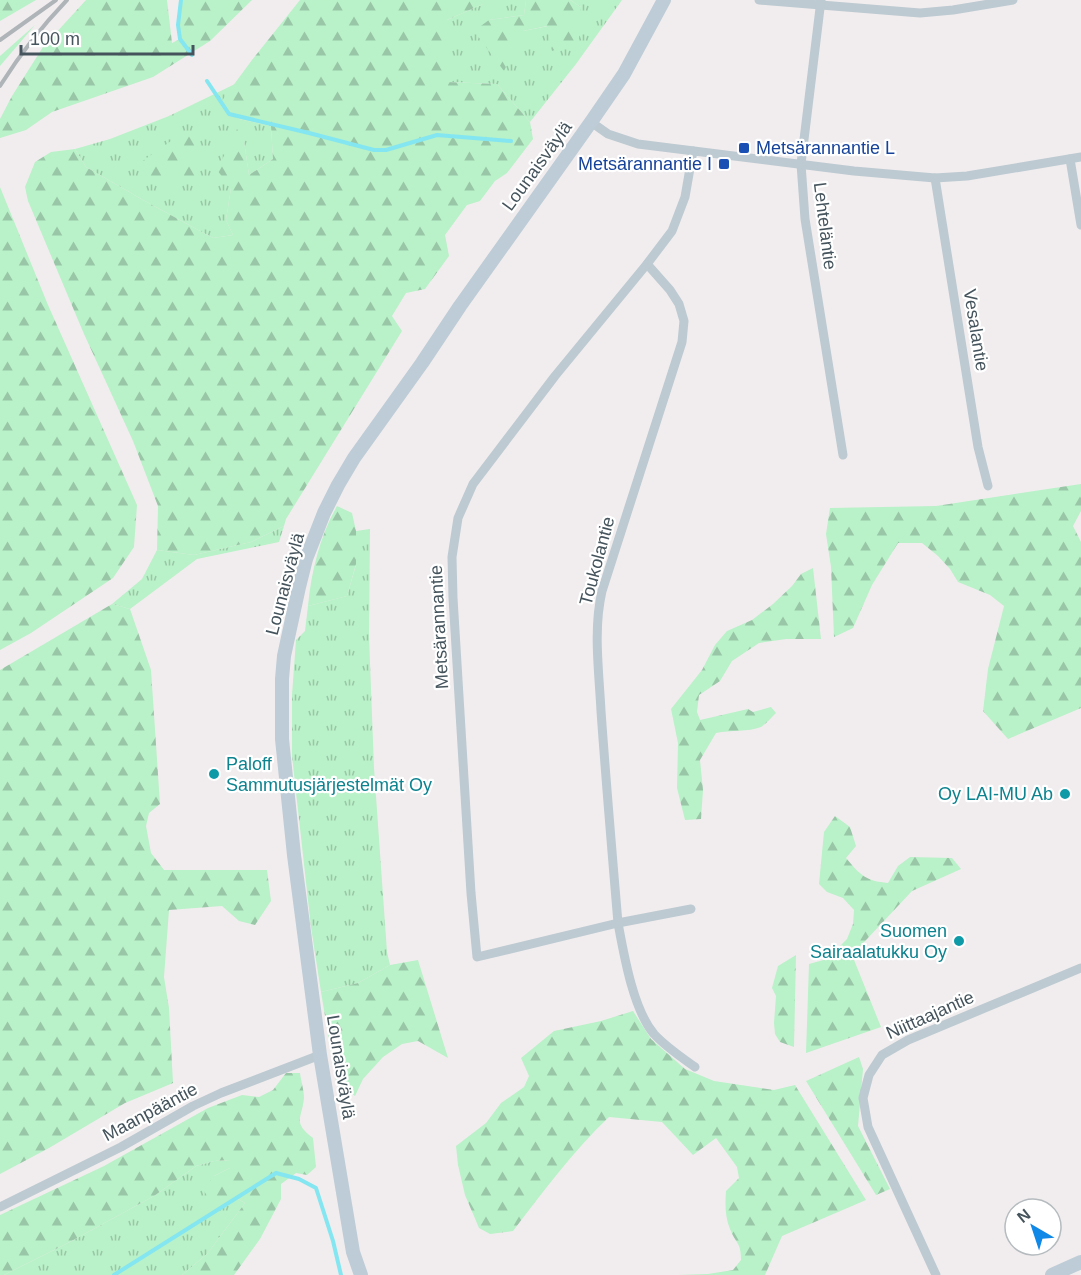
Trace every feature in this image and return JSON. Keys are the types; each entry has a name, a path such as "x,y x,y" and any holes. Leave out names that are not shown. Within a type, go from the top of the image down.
{"street":[{"name":"Lounaisväylä","path":"361,1275 353,1252 320,1055 294,855 282,739 284,656 299,587 306,559 324,513 354,458 624,74 664,0"},
{"path":"759,0 821,2 920,13 1013,0"},
{"name":"Lehteläntie","path":"821,2 801,164 805,219 843,455"},
{"path":"591,122 608,134 638,144 935,178 967,176 1081,157"},
{"name":"Metsärannantie","path":"691,909 618,923 477,957 455,642 452,557 458,518 473,484 672,231 685,197 693,151"},
{"path":"1070,159 1081,225"},
{"name":"Vesalantie","path":"935,178 978,447 988,486"},
{"name":"Toukolantie","path":"647,264 679,304 684,321 682,342 602,591 598,610 598,656 618,923 622,946 632,984 647,1024 665,1045 695,1067"},
{"name":"Niittaajantie","path":"936,1275 868,1127 863,1098 869,1075 882,1055 908,1040 1081,968"},
{"name":"Maanpääntie","path":"0,1207 121,1147 193,1106 320,1055"},
{"path":"1052,1275 1081,1262"}],"green space":[{"path":"0,0 36,0 0,21"},
{"path":"86,0 167,0 172,43 180,39 178,25 182,0 252,0 210,41 153,77 52,112 26,130 0,138 0,119 12,96 43,47"},
{"path":"300,0 483,0 483,4 447,20 447,82 497,84 530,122 533,139 507,173 495,181 480,201 467,205 445,235 449,256 425,289 406,293 392,316 402,331 286,519 284,526 251,542 194,555 157,550 158,506 133,441 84,334 28,201 25,187 35,162 51,152 75,149 86,167 143,200 213,238 233,235 226,220 231,188 217,170 237,129 244,141 249,175 273,159 271,126 239,119 221,102"},
{"path":"483,0 526,0 524,15 489,20 523,31 548,26 581,7 570,0 622,0 576,64 530,122 497,84 447,82 447,20 483,4"},
{"path":"526,0 570,0 581,7 579,40 552,51 547,26 523,31 504,71 474,31 489,20 524,15"},
{"path":"35,25 0,66 0,56"},
{"path":"235,84 222,102 239,119 271,126 273,159 249,175 244,141 231,188 226,220 233,235 213,238 143,200 86,167 75,149 110,139 169,116"},
{"path":"181,134 197,134 200,176 141,182 141,162"},
{"path":"0,187 48,305 137,505 134,547 113,578 31,633 0,650"},
{"path":"1081,484 1081,511 1073,526 1081,542 1081,708 1008,739 983,711 988,669 1004,606 990,595 958,582 938,556 922,543 898,543 872,585 853,628 834,637 831,567 826,534 830,508 936,506"},
{"path":"337,506 352,513 356,531 356,564 347,596 308,606 317,554"},
{"path":"284,526 279,542 197,559 130,609 112,604 142,579 157,550 194,555 251,542"},
{"path":"370,529 369,636 374,768 387,952 390,965 358,983 321,992 311,927 292,756 292,695 296,640 305,631 308,606 347,596 356,565 356,531"},
{"path":"813,568 821,639 786,639 759,643 732,661 720,681 699,695 697,712 700,720 748,709 753,712 771,707 776,713 761,727 716,733 700,760 703,790 701,819 685,820 677,788 678,743 671,709 702,670 715,645 727,631 752,620 773,604 801,574"},
{"path":"112,604 130,609 151,670 160,804 149,813 146,826 151,853 164,870 267,870 271,901 255,925 239,921 222,906 169,910 164,977 169,1008 173,1083 125,1103 0,1174 0,670"},
{"path":"835,816 850,827 856,846 846,858 869,879 888,883 898,866 910,857 952,858 961,869 912,891 852,955 881,1027 806,1053 809,964 827,959 847,939 853,924 854,910 843,898 827,892 819,884 824,832"},
{"path":"796,955 794,1047 780,1042 775,1034 776,996 772,988 778,966"},
{"path":"418,960 448,1058 418,1041 402,1044 383,1057 363,1079 355,1096 336,1082 321,992 358,983 390,965"},
{"path":"633,1011 651,1039 685,1069 714,1081 774,1090 795,1085 866,1200 782,1236 765,1275 678,1275 733,1270 741,1260 739,1246 732,1234 726,1215 726,1191 739,1178 737,1167 716,1138 693,1155 662,1122 609,1117 571,1158 513,1231 490,1234 479,1228 465,1195 456,1146 486,1123 501,1103 524,1087 529,1076 521,1058 554,1031 601,1021"},
{"path":"859,1057 863,1069 858,1126 890,1189 876,1195 806,1081"},
{"path":"286,1073 300,1073 304,1098 300,1124 313,1138 316,1167 307,1175 296,1173 281,1184 281,1199 260,1239 234,1275 182,1275 207,1254 245,1203 236,1198 218,1210 203,1190 214,1176 230,1168 230,1160 196,1166 154,1196 66,1244 0,1275 0,1215 104,1166 208,1108 242,1095 259,1097 273,1090"},
{"path":"231,1160 230,1168 214,1176 236,1198 245,1203 207,1254 182,1275 4,1275 154,1196 196,1166 214,1161"}],"waterway":[{"path":"181,0 178,25 180,39 192,55"},
{"path":"207,81 229,114 374,150 386,150 437,135 511,141"},
{"path":"114,1275 276,1173 299,1179 316,1188 341,1275"}],"railway":[{"path":"0,40 56,0"},
{"path":"0,86 32,41 67,0"}],"place":[{"name":"Metsärannantie L","path":"744,148"},
{"name":"Metsärannantie I","path":"724,164"},
{"name":"Paloff Sammutusjärjestelmät Oy","path":"214,774"},
{"name":"Oy LAI-MU Ab","path":"1065,794"},
{"name":"Suomen Sairaalatukku Oy","path":"959,941"}]}
